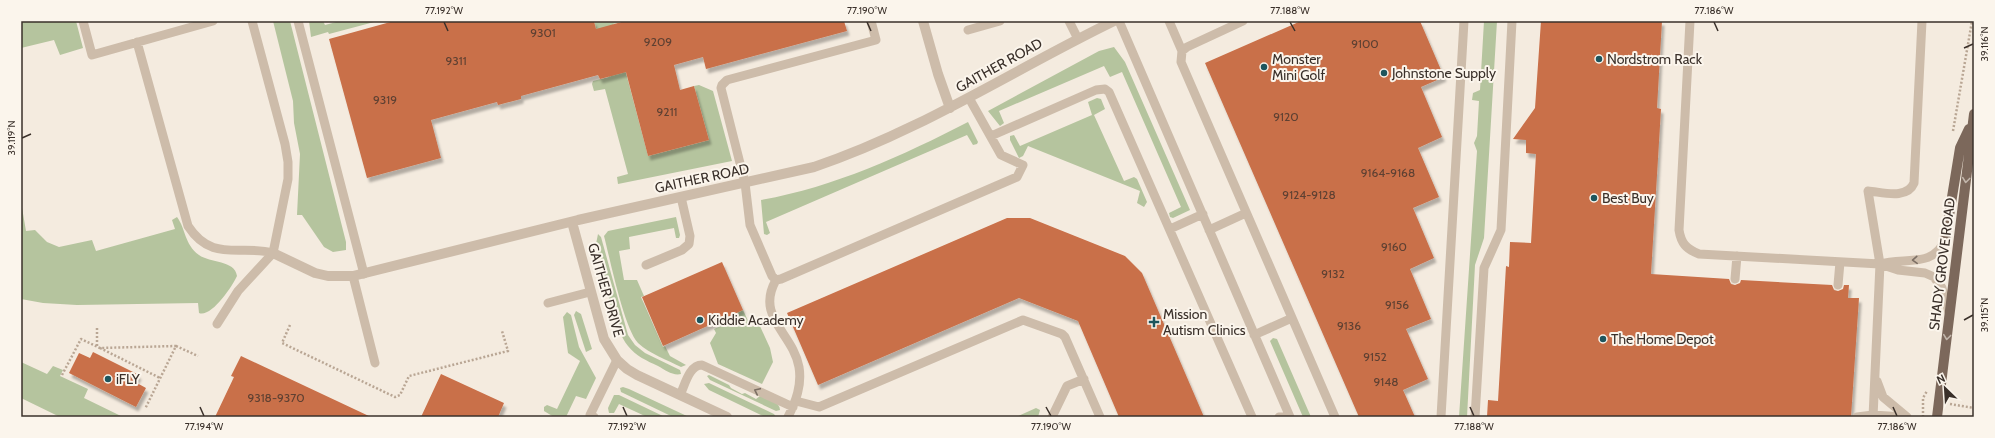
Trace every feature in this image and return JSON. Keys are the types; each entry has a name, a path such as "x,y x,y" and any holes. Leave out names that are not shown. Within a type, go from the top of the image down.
{"main road":[{"path":"1945,240 1960,148 1974,117"},
{"name":"SHADY GROVE ROAD","path":"1937,417 1974,117"}],"street":[{"path":"923,21 938,74 950,108"},
{"name":"GAITHER ROAD","path":"274,253 315,273 328,276 359,275 572,222 745,184 814,167 889,139 1114,21"},
{"name":"GAITHER DRIVE","path":"572,222 604,339 617,360 627,369 726,417"}],"lane":[{"path":"83,21 92,54 213,21"},
{"path":"217,324 238,291 274,253 286,195 288,162 285,144 252,21"},
{"path":"298,21 359,275 375,363"},
{"path":"776,280 772,276 750,225 745,184 721,92 722,85 727,80 876,40 871,21"},
{"path":"968,30 1000,21"},
{"path":"1069,21 1078,39"},
{"path":"1119,21 1290,416 1279,417"},
{"path":"1168,21 1182,51 1181,62 1335,417"},
{"path":"1182,51 1192,44 1243,21"},
{"path":"1441,417 1464,21"},
{"path":"1475,417 1484,268 1501,230 1512,21"},
{"path":"1690,21 1679,219 1680,236 1686,247 1699,254 1880,264 1898,270 1925,273 1934,277 1942,288 1950,314"},
{"path":"1873,416 1880,264 1868,191 1901,194 1909,190 1914,183 1922,21"},
{"path":"137,42 188,226 200,241 217,249 274,253"},
{"path":"991,136 1096,90 1105,89 1112,96 1252,417"},
{"path":"776,280 781,280 1017,177 1023,166 1001,155 969,98"},
{"path":"646,265 682,250 689,244 690,236 681,197"},
{"path":"1209,230 1246,213"},
{"path":"1170,229 1203,214"},
{"path":"1880,264 1890,261 1923,259 1930,257 1940,251 1945,240"},
{"path":"1735,279 1737,256"},
{"path":"1838,285 1840,262"},
{"path":"776,280 771,290 770,306 774,321 792,349 798,366 799,389 788,417"},
{"path":"548,303 590,292"},
{"path":"1254,335 1292,318"},
{"path":"680,395 692,369 696,366 702,365 794,404 819,407 1023,320 1064,335 1100,417"},
{"path":"594,417 590,415 617,360"},
{"path":"1875,374 1878,388 1883,397 1906,417"},
{"path":"1052,417 1067,386 1084,379"},
{"path":"1857,417 1903,417"}],"path":[{"path":"290,325 282,343 395,397 400,395 409,376 508,351 502,331"},
{"path":"97,326 98,347"},
{"path":"62,375 80,338 160,378"},
{"path":"98,347 176,346 198,356"},
{"path":"145,409 176,346"}],"green space":[{"path":"21,21 76,21 83,48 60,55 54,40 21,48"},
{"path":"273,21 290,21 346,242 346,250 333,252 324,247 302,215 297,215 300,154 294,123 293,101"},
{"path":"309,21 323,21 325,25 340,21 378,21 329,34 328,32 311,37"},
{"path":"594,21 625,21 613,24 648,156 709,140 694,86 699,85 713,91 732,161 618,184 617,177 628,174 605,89 594,91 592,84 593,81 609,77"},
{"path":"1484,21 1497,21 1484,238 1475,265 1467,417 1459,417 1477,151 1474,143 1477,136 1479,101 1472,100 1473,93 1480,90"},
{"path":"1114,47 1125,62 1190,210 1173,218 1170,217 1169,213 1181,207 1122,72 1110,77 1104,66 999,111 1004,123 1000,126 988,111 1099,51"},
{"path":"1097,98 1101,99 1105,109 1094,115 1124,181 1134,177 1137,179 1147,202 1144,207 1137,203 1140,191 1028,146 1023,156 1019,158 1010,140 1010,136 1014,135 1020,146 1092,115 1088,102"},
{"path":"968,122 978,142 977,144 973,145 967,135 766,222 770,233 767,235 764,234 761,200 841,179 918,147"},
{"path":"21,202 26,231 35,230 47,242 59,247 92,240 96,251 175,229 172,220 177,217 190,246 194,251 204,258 227,264 232,267 237,276 221,300 209,311 204,313 199,313 198,303 77,305 43,303 21,299"},
{"path":"676,217 680,235 679,238 676,238 674,228 629,237 630,249 619,251 624,280 637,280 644,296 641,297 663,347 665,346 670,356 686,365 681,367 648,350 638,343 633,335 623,309 604,236 608,231"},
{"path":"598,234 601,237 628,335 635,345 645,353 680,370 681,374 669,372 642,358 631,350 623,338 610,302 596,244"},
{"path":"743,310 751,327 759,324 770,348 773,362 762,384 718,364 710,343 716,333 714,329 721,326 719,321"},
{"path":"576,311 581,314 592,349 586,352 574,315"},
{"path":"567,312 571,315 579,347 596,378 586,399 576,396 566,417 554,417 544,411 544,407 547,405 557,409 580,361 568,353 563,317"},
{"path":"1273,338 1277,339 1311,417 1303,417 1270,341"},
{"path":"21,362 47,374 53,366 63,370 60,376 88,389 84,398 123,417 60,417 21,398"},
{"path":"709,375 729,385 731,388 742,394 745,393 756,399 760,396 776,402 780,410 776,411 710,380 707,376"},
{"path":"709,383 774,414 776,417 765,417 709,390 704,384"},
{"path":"623,387 689,417 673,417 621,392 620,388"},
{"path":"614,395 619,395 665,417 647,417 619,404 614,413 609,413 608,408"},
{"path":"1036,408 1040,410 1038,417 1016,417"}],"building":[{"path":"394,21 594,21 596,29 625,21 844,21 847,31 706,69 703,57 674,65 680,90 694,86 709,140 648,156 626,72 600,79 598,75 521,96 521,99 498,105 497,102 431,120 441,158 367,178 329,39"},
{"path":"1301,21 1420,21 1444,77 1421,87 1442,137 1418,148 1439,197 1413,208 1434,258 1410,269 1431,319 1406,329 1428,379 1403,390 1415,417 1359,417 1205,63"},
{"path":"1541,21 1662,21 1657,108 1661,109 1651,274 1729,279 1731,284 1735,285 1740,283 1741,280 1832,285 1834,290 1838,291 1843,289 1844,285 1849,285 1848,298 1859,298 1851,417 1487,417 1488,400 1498,401 1506,266 1509,267 1510,242 1531,243 1536,154 1526,153 1526,140 1513,139 1535,108"},
{"path":"1007,218 1030,218 1125,256 1142,273 1204,417 1119,417 1078,321 1019,298 818,385 787,313"},
{"path":"722,262 743,310 663,346 642,297"},
{"name":"iFLY","path":"93,352 139,375 135,382 146,388 136,407 69,373 79,353 90,358"},
{"path":"241,356 371,417 215,417 234,377 231,376"},
{"path":"441,374 504,403 498,417 421,417"}],"place":[{"name":"Nordstrom Rack","path":"1599,59"},
{"name":"Monster Mini Golf","path":"1264,67"},
{"name":"Johnstone Supply","path":"1384,73"},
{"name":"Best Buy","path":"1594,198"},
{"name":"Kiddie Academy","path":"700,320"},
{"name":"Mission Autism Clinics","path":"1154,322"},
{"name":"The Home Depot","path":"1603,339"},
{"name":"iFLY","path":"108,379"}]}
